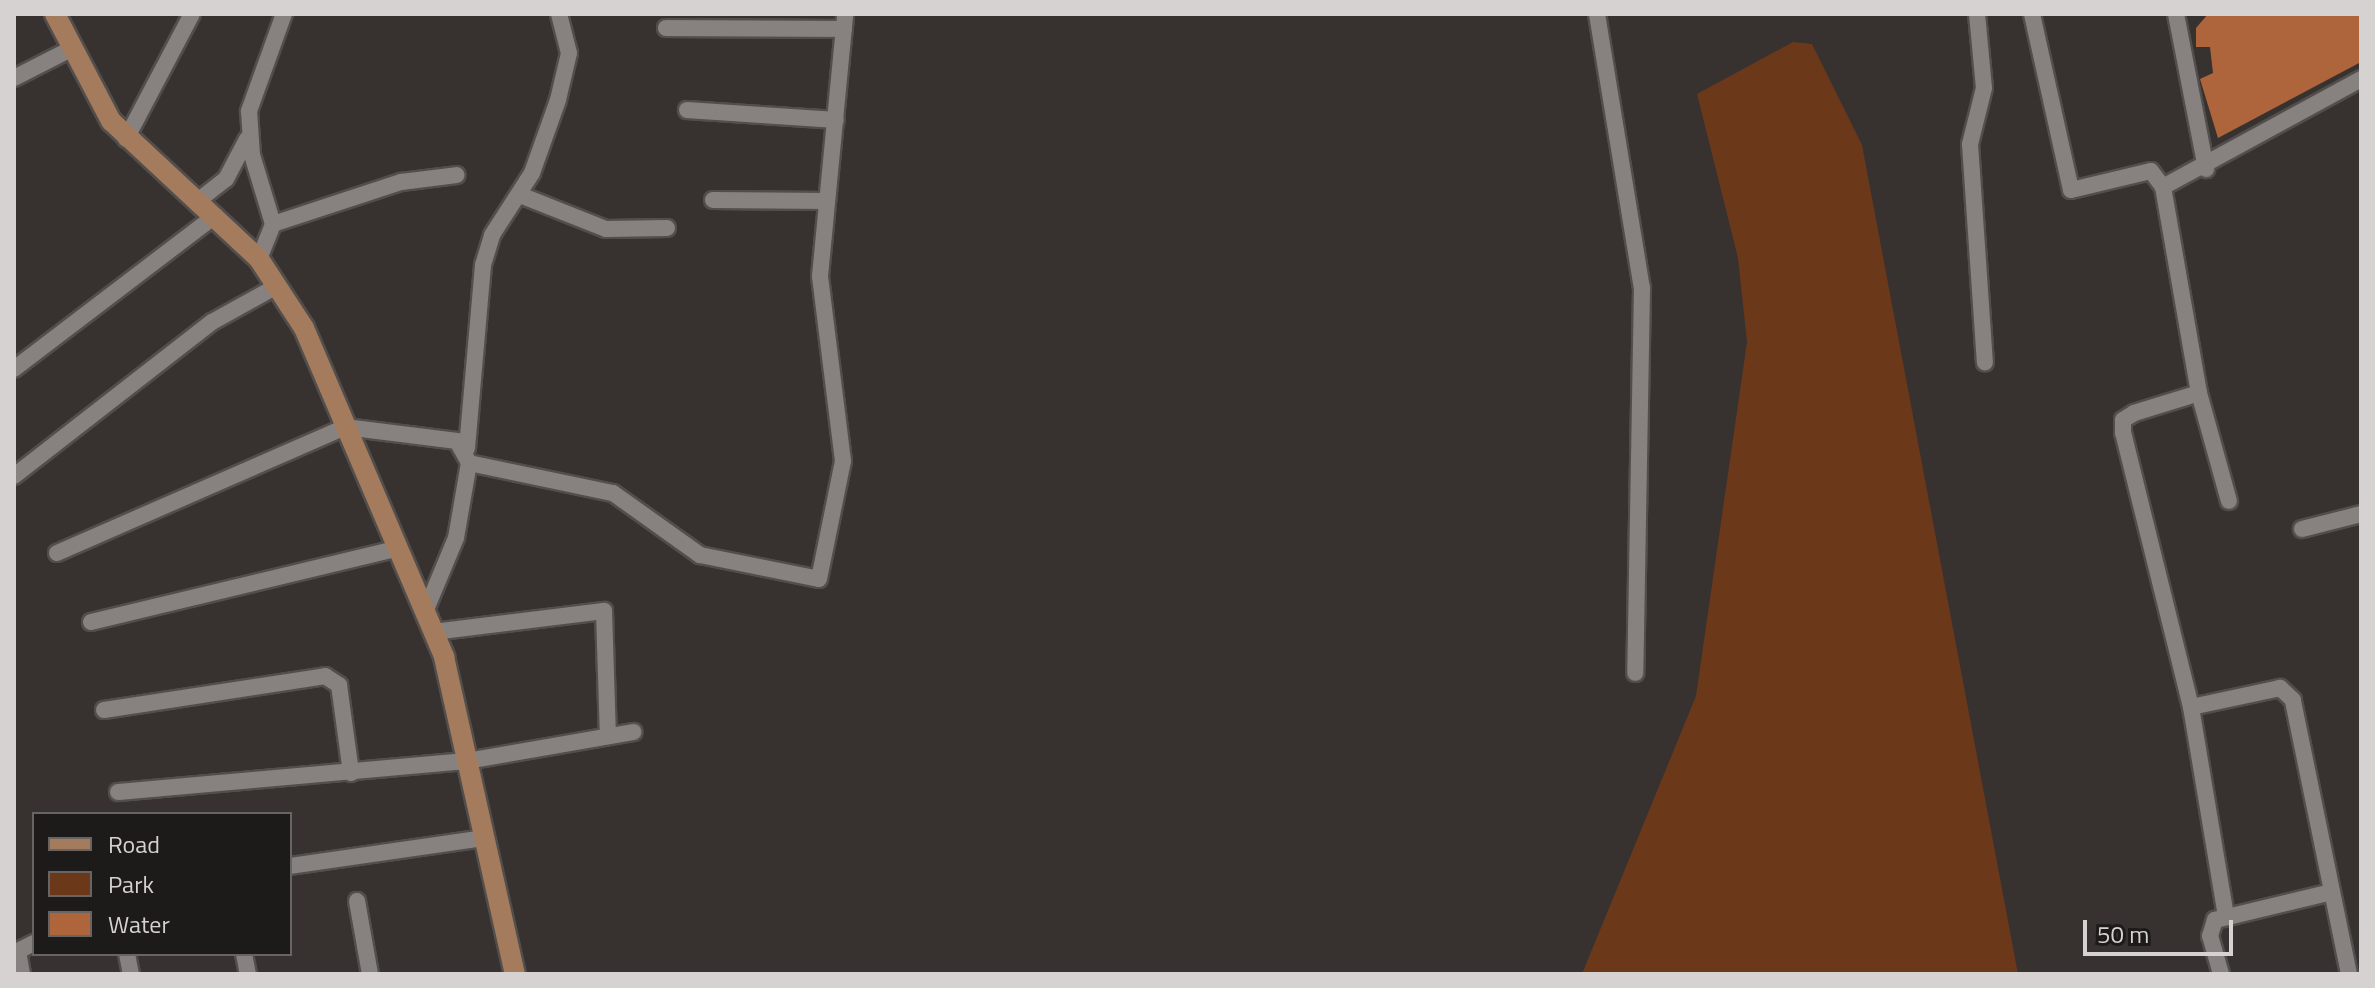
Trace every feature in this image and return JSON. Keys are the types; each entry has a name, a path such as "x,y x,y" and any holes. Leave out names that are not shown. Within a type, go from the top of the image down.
{"street":[{"path":"55,14 126,139 199,200 259,259 304,328 433,632 467,761 515,974"},
{"path":"126,139 192,14"},
{"path":"199,200 226,179 249,129 254,93 284,14"},
{"path":"425,612 456,538 468,455 483,265 492,235 520,195 569,53 559,14"},
{"path":"1597,14 1642,288 1635,673"},
{"path":"1977,14 1984,88 1970,144 1985,362"},
{"path":"2032,14 2071,190 2151,171 2163,187 2199,393 2229,501"},
{"path":"2176,14 2206,169"},
{"path":"57,553 345,427 613,493 637,505 680,547 819,579 843,461 820,276 844,22 666,28"},
{"path":"14,78 73,48"},
{"path":"2163,187 2206,169 2361,79"},
{"path":"687,110 836,120"},
{"path":"249,129 273,224 259,259"},
{"path":"273,224 401,182 457,175"},
{"path":"520,195 587,225 628,234 667,228"},
{"path":"713,200 827,201"},
{"path":"14,369 215,216"},
{"path":"14,476 212,322 277,286"},
{"path":"2199,393 2134,413 2123,420 2123,433 2191,707 2226,917"},
{"path":"2302,529 2361,514"},
{"path":"91,622 396,549"},
{"path":"433,632 604,611 608,736"},
{"path":"104,710 325,676 339,685 351,773"},
{"path":"2191,707 2287,690 2349,974"},
{"path":"118,792 467,761 634,732"},
{"path":"292,866 484,838"},
{"path":"2221,974 2211,926 2226,917 2332,892"},
{"path":"357,901 370,974"},
{"path":"16,952 22,974"}],"green space":[{"path":"1793,42 1812,44 1862,145 2018,974 1582,974 1696,696 1747,342 1738,258 1697,94"}],"water":[{"path":"2208,14 2361,14 2361,62 2218,138 2200,79 2213,73 2210,47 2196,47 2196,28"}]}
